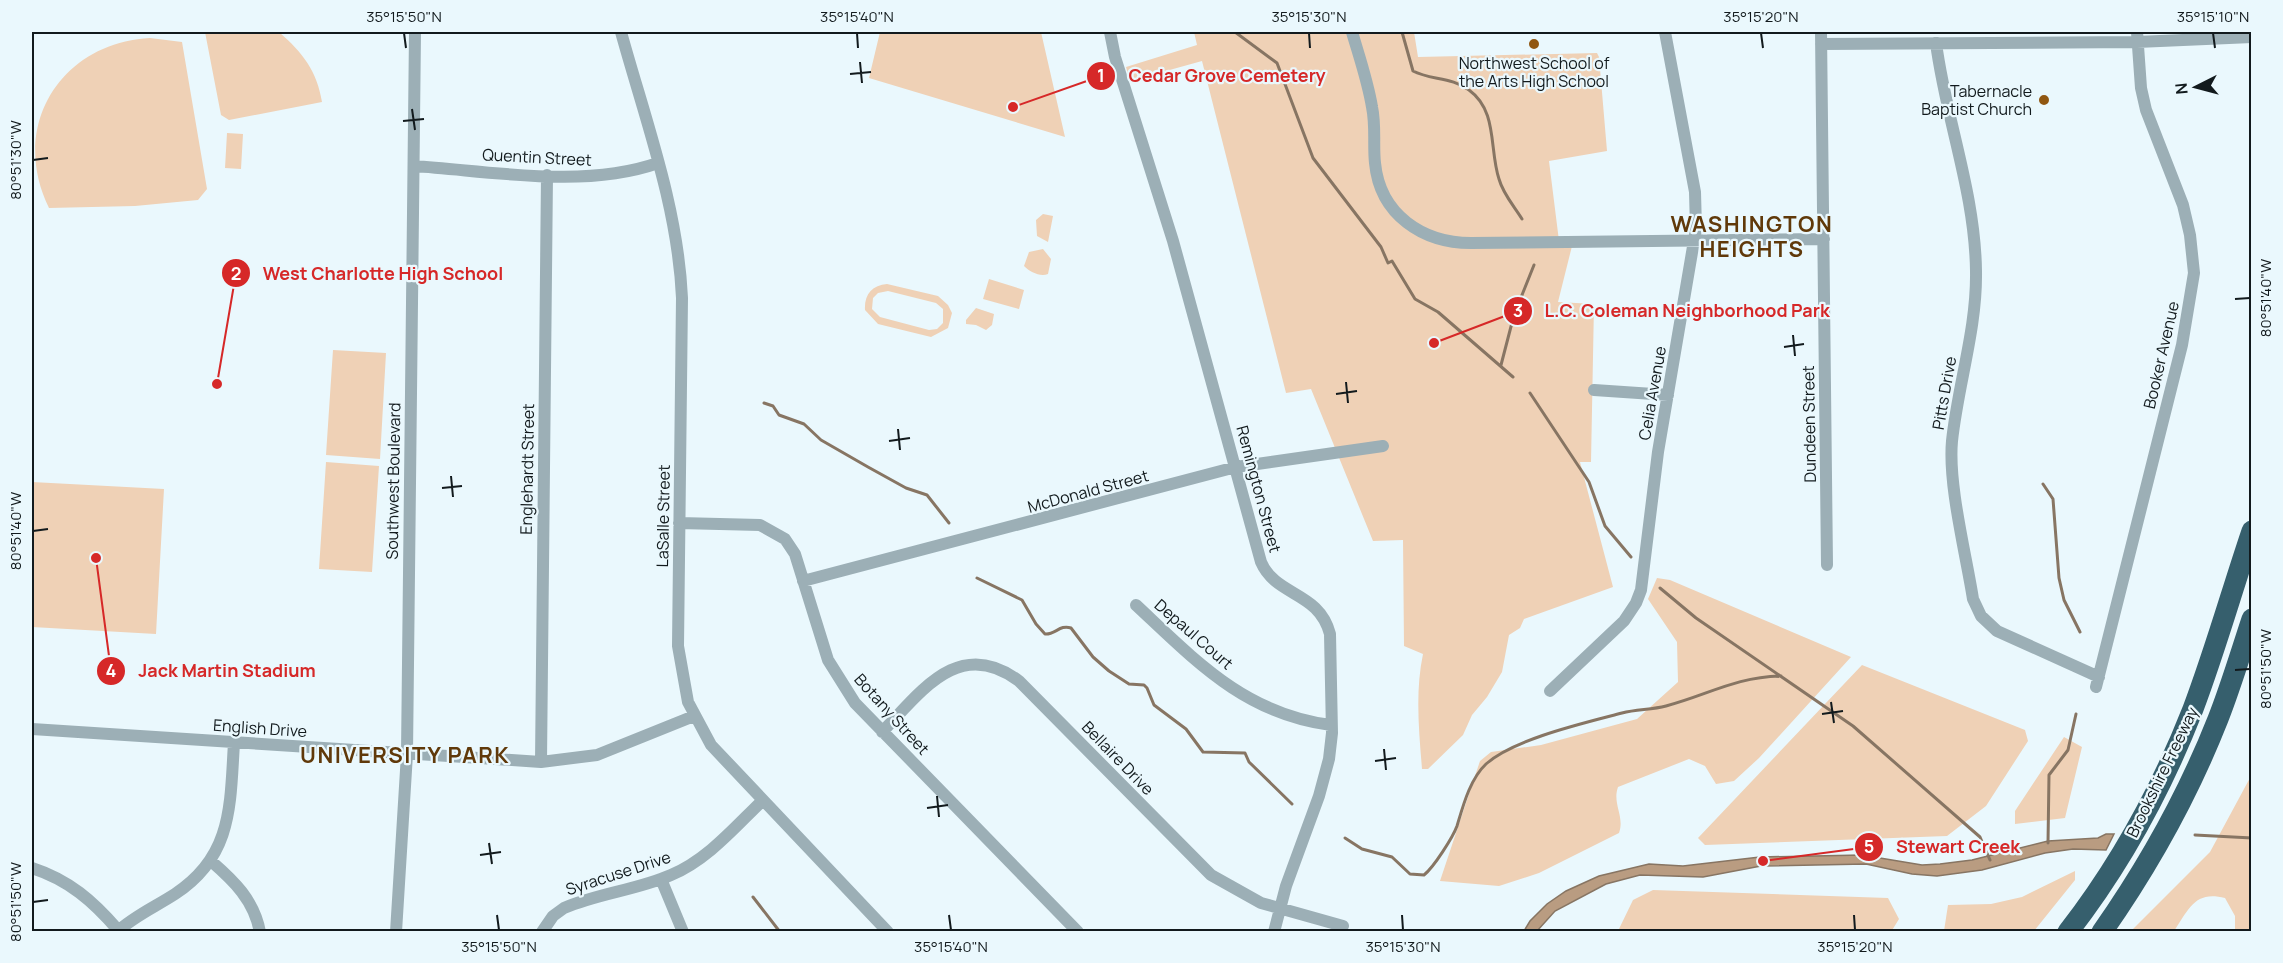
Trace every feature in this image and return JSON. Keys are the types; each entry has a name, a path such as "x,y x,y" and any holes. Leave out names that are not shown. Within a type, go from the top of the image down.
{"highway":[{"name":"Brookshire Freeway","path":"2068,932 2126,846 2172,759 2194,706 2252,531"},
{"name":"Brookshire Freeway","path":"2102,932 2159,844 2197,770 2220,716 2252,619"}],"street":[{"name":"Southwest Boulevard","path":"396,932 407,754 415,32"},
{"name":"LaSalle Street","path":"621,32 676,236 681,280 678,646 685,691 694,716 711,745 761,802 888,932"},
{"name":"Remington Street","path":"1110,32 1122,79 1173,241 1263,567 1275,581 1316,607 1328,623 1332,725 1324,782 1280,909 1275,932"},
{"path":"1352,32 1373,109 1378,178 1386,200 1404,221 1428,236 1450,243 1824,239"},
{"name":"Celia Avenue","path":"1550,691 1624,621 1636,603 1643,579 1654,483 1696,239 1695,192 1665,32"},
{"path":"1821,38 1936,43 1975,37 2252,37"},
{"name":"Booker Avenue","path":"2097,682 2182,345 2194,273 2192,244 2183,205 2146,110 2140,88 2137,37"},
{"name":"Dundeen Street","path":"1821,38 1827,565"},
{"name":"Pitts Drive","path":"1936,43 1967,181 1975,240 1976,273 1972,332 1952,443 1953,474 1973,599 1981,616 1997,631 2097,682"},
{"name":"Quentin Street","path":"414,166 547,175 607,176 658,163"},
{"name":"Englehardt Street","path":"541,762 547,175"},
{"path":"1594,390 1668,395"},
{"name":"McDonald Street","path":"804,581 1236,467 1383,446"},
{"name":"Botany Street","path":"679,522 749,523 771,529 785,539 792,549 804,581 828,660 851,698 1078,932"},
{"name":"Depaul Court","path":"1136,605 1194,660 1222,682 1289,717 1332,725"},
{"name":"Bellaire Drive","path":"882,732 932,681 948,670 978,664 1002,670 1019,681 1211,875 1245,896 1280,909 1343,926"},
{"name":"English Drive","path":"32,729 541,762 597,755 694,716"},
{"path":"32,868 50,873 81,892 118,931 190,883 211,861 220,844 229,816 234,743"},
{"name":"Syracuse Drive","path":"542,932 553,916 564,908 661,879 701,858 761,802"},
{"path":"211,861 243,892 254,912 260,932"},
{"path":"661,879 683,932"}],"shaded area":[{"path":"205,32 279,32 308,63 317,81 322,102 229,120 221,115"},
{"path":"880,32 1041,32 1065,137 869,78"},
{"path":"1194,32 1414,32 1418,57 1597,53 1599,57 1607,151 1549,161 1559,241 1573,242 1558,302 1594,304 1591,462 1580,462 1613,587 1524,619 1520,628 1509,635 1502,672 1487,697 1472,715 1463,735 1428,769 1422,769 1419,726 1418,697 1423,654 1404,646 1403,540 1373,541 1311,389 1286,393 1202,61 1130,81 1126,67 1197,45"},
{"path":"150,38 182,42 207,189 198,200 135,206 49,208 38,178 35,148 40,120 51,94 68,73 91,55 118,43"},
{"path":"227,133 243,134 241,169 225,168"},
{"path":"1043,214 1053,216 1048,242 1037,236 1036,220"},
{"path":"1043,249 1051,259 1048,274 1042,275 1024,266 1029,252"},
{"path":"989,279 1024,290 1019,309 983,299"},
{"path":"887,284 938,296 948,305 952,313 948,328 931,337 878,324 865,310 865,305 870,292","holes":["888,291 936,303 943,309 943,323 937,329 929,330 880,317 872,309 873,298 878,293"]},
{"path":"976,308 994,314 992,325 986,330 976,325 966,324 966,320"},
{"path":"333,350 386,353 380,459 326,455"},
{"path":"326,462 379,466 372,572 319,569"},
{"path":"32,482 164,489 156,634 32,627"},
{"path":"1657,578 1670,580 1851,657 1759,758 1734,781 1716,784 1705,766 1689,759 1618,787 1616,799 1621,821 1619,833 1539,873 1499,886 1440,881 1480,761 1491,752 1541,745 1637,719 1678,682 1677,642 1648,599"},
{"path":"1862,665 2025,730 2028,741 1986,806 1947,836 1705,845 1698,838"},
{"path":"2064,737 2082,747 2065,818 2015,824 2015,811"},
{"path":"2251,776 2250,931 2235,931 2235,916 2225,898 2215,896 2200,899 2194,903 2174,931 2131,931 2210,852"},
{"path":"2106,834 2114,834 2106,850 2073,849 2045,853 1982,870 1937,876 1912,874 1866,864 1761,866 1703,877 1640,875 1606,884 1555,911 1537,931 1524,931 1530,921 1547,904 1566,891 1599,876 1649,864 1683,866 1760,857 1862,855 1922,865 1940,864 1972,860 2048,841 2098,838"},
{"path":"2075,871 2075,880 2034,931 1944,931 1948,905 1991,904 2022,897"},
{"path":"1653,890 1888,898 1899,919 1891,932 1618,931 1633,900"}],"waterway":[{"path":"1235,32 1277,63 1313,158 1381,247 1388,263 1392,261 1415,299 1438,312 1513,377"},
{"path":"1402,32 1413,71 1462,86 1469,90 1485,109 1489,119 1496,167 1501,184 1522,219"},
{"path":"1501,365 1514,315 1534,265"},
{"path":"1530,393 1589,482 1605,526 1631,557"},
{"path":"764,403 773,406 779,415 804,424 821,440 868,467 906,488 927,495 949,523"},
{"path":"2043,484 2053,499 2059,578 2064,600 2080,632"},
{"path":"977,578 1022,600 1036,624 1045,634 1064,627 1071,628 1093,657 1109,671 1129,684 1144,685 1154,705 1186,729 1203,752 1245,753 1249,762 1292,804"},
{"path":"1660,588 1696,618 1853,726 1980,837 1990,860"},
{"path":"1345,838 1362,849 1392,857 1410,874 1424,875 1452,837 1468,793 1480,770 1498,755 1531,740 1570,727 1628,712 1666,706 1750,680 1781,676"},
{"path":"2048,843 2049,775 2068,750 2076,714"},
{"path":"2195,835 2252,838"},
{"path":"753,897 780,932"}],"place":[{"name":"Northwest School of the Arts High School","path":"1534,44"},
{"name":"Tabernacle Baptist Church","path":"2044,100"},
{"name":"Cedar Grove Cemetery","path":"1013,107"},
{"name":"L.C. Coleman Neighborhood Park","path":"1434,343"},
{"name":"West Charlotte High School","path":"217,384"},
{"name":"Jack Martin Stadium","path":"96,558"},
{"name":"Stewart Creek","path":"1763,861"}],"district":[{"name":"WASHINGTON HEIGHTS","path":"1752,236"},
{"name":"UNIVERSITY PARK","path":"405,755"}]}
